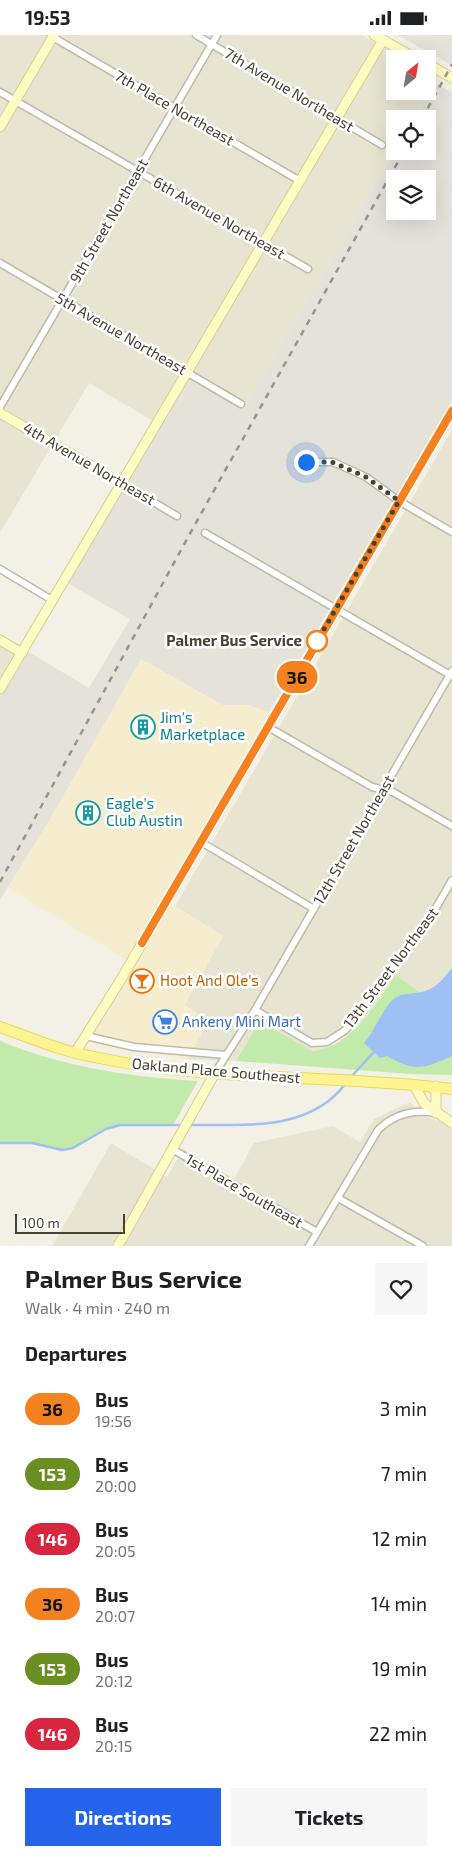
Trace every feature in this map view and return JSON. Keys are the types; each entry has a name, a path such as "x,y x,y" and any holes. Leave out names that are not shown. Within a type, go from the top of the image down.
{"main road":[{"name":"Oakland Place Southeast","path":"0,1027 75,1053 138,1065 215,1073 436,1086"},
{"path":"436,1086 452,1082"},
{"path":"436,1086 452,1089"}],"street":[{"name":"7th Avenue Northeast","path":"196,35 382,145"},
{"name":"9th Street Northeast","path":"0,407 217,35"},
{"path":"374,35 401,50"},
{"path":"0,127 52,36"},
{"name":"7th Place Northeast","path":"52,36 300,181"},
{"path":"0,689 383,40"},
{"path":"436,69 452,78"},
{"name":"6th Avenue Northeast","path":"0,92 308,269"},
{"name":"5th Avenue Northeast","path":"0,263 241,404"},
{"path":"75,1053 142,943 452,411"},
{"name":"4th Avenue Northeast","path":"0,413 178,516"},
{"path":"306,462 332,462 366,477 399,501 452,532"},
{"path":"205,533 451,674"},
{"path":"0,569 52,600"},
{"path":"0,640 22,653"},
{"name":"12th Street Northeast","path":"215,1073 255,1010 451,674"},
{"path":"268,727 372,787 393,792 452,826"},
{"path":"201,842 314,909"},
{"name":"13th Street Northeast","path":"255,1010 312,1043 319,1044 335,1037 352,1023 425,927 452,880"},
{"path":"86,1036 134,1047 226,1055"},
{"path":"118,1246 195,1105 215,1073"},
{"path":"414,1085 424,1103 452,1123"},
{"path":"436,1086 436,1113"},
{"path":"309,1246 371,1140 382,1126 396,1117 407,1113 424,1111 436,1113"},
{"name":"1st Place Southeast","path":"172,1149 317,1232"},
{"path":"338,1198 423,1246"}],"shaded area":[{"path":"0,35 362,35 389,50 386,50 386,100 425,100 419,110 386,110 386,160 390,160 244,408 153,421 89,383 0,533"},
{"path":"397,35 452,35 452,65 436,56 436,50 424,50"},
{"path":"436,84 452,92 452,400 269,712 248,705 223,705 141,659 50,819 0,900 0,697 27,651 89,688 130,619 67,583 188,376 244,408 390,160 436,160 436,110 419,110 425,100 436,100"},
{"path":"452,430 452,968 436,987 421,993 396,975 355,1031 321,1050 312,1051 260,1021 236,1061 187,1059 209,1020 184,1006 223,936 175,906"},
{"path":"0,636 27,651 0,697"},
{"path":"141,659 223,705 248,705 269,712 163,898 223,936 184,1005 209,1020 187,1059 110,1048 79,1038 127,960 8,888"},
{"path":"410,1102 422,1116 440,1121 452,1128 452,1246 52,1246 111,1143 167,1177 183,1149 234,1179 254,1143 333,1126 360,1142 374,1119"}],"green space":[{"path":"452,968 452,1075 411,1074 236,1061 260,1021 312,1051 326,1048 339,1042 361,1023 396,975 421,993 436,987"},
{"path":"0,1041 48,1058 97,1069 147,1077 198,1081 173,1125 120,1125 106,1129 73,1148 62,1150 32,1143 0,1143"}],"water":[{"path":"452,968 452,1056 426,1066 405,1065 387,1056 380,1058 364,1043 391,1001 405,994 422,992 432,988"}],"waterway":[{"path":"351,1077 374,1052"},
{"path":"187,1125 252,1124 294,1118 313,1111 331,1099 346,1083"},
{"path":"0,1143 32,1143 62,1150 73,1148 106,1129 120,1125 182,1125"}],"railway":[{"path":"427,110 452,64"},
{"path":"0,882 193,528 399,160"}],"bus line":[{"name":"36","path":"142,943 452,411"}],"place":[{"name":"Palmer Bus Service","path":"317,641"},
{"name":"Jim's Marketplace","path":"143,727"},
{"name":"Eagle's Club Austin","path":"88,813"},
{"name":"Hoot And Ole's","path":"142,981"},
{"name":"Ankeny Mini Mart","path":"165,1022"}],"route":[{"path":"306,462 332,462 366,477 399,501 317,641"}]}
